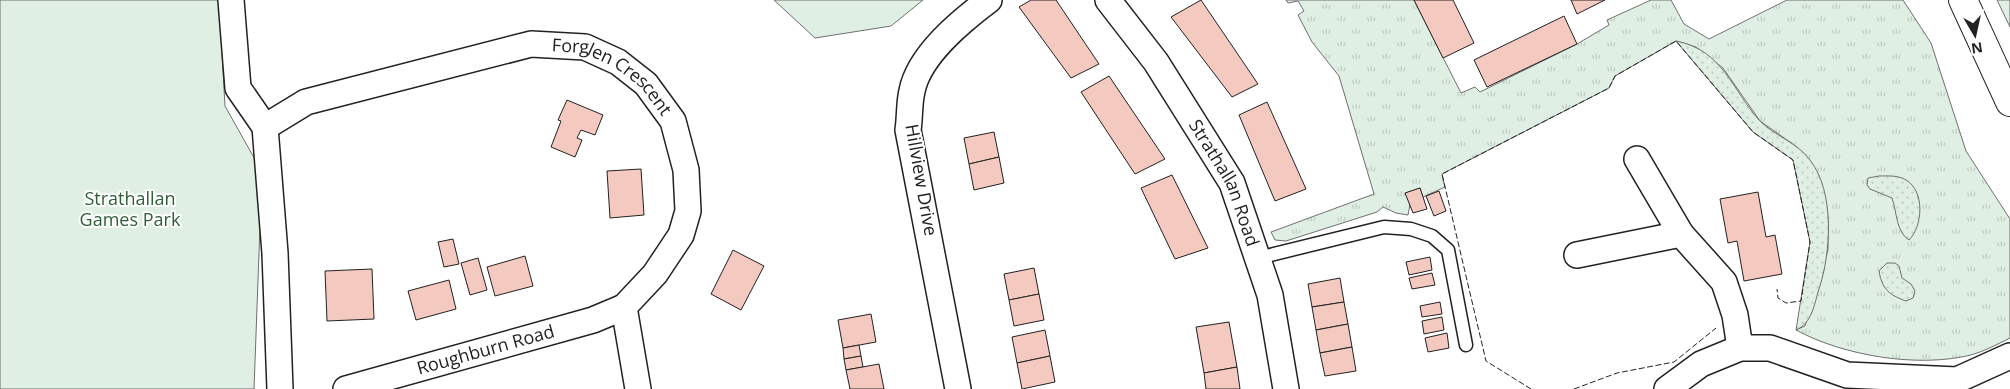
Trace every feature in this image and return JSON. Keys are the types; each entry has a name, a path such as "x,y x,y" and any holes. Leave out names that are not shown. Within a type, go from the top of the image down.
{"main road":[{"path":"1963,0 2010,102"}],"street":[{"path":"231,0 238,88 265,128 276,253 280,389"},
{"name":"Hillview Drive","path":"958,389 908,130 912,90 926,58 989,0"},
{"name":"Strathallan Road","path":"1108,0 1156,62 1232,183 1270,295 1286,389"},
{"name":"Forglen Crescent","path":"265,128 306,102 531,44 586,47 618,62 646,84 673,121 686,170 688,211 680,235 655,274 624,307"},
{"path":"1637,159 1681,234 1724,282 1734,315 1740,348"},
{"path":"1577,255 1681,234"},
{"path":"624,307 638,389"},
{"name":"Roughburn Road","path":"346,389 593,320 624,307"},
{"path":"1667,389 1701,364 1740,348 1770,348 1848,375 1957,385 2010,356"}],"lane":[{"path":"1258,258 1384,227 1411,229 1432,236 1448,250 1466,345"}],"green space":[{"name":"Strathallan Games Park","path":"0,0 219,0 225,106 262,172 254,389 0,389"},
{"path":"774,0 923,0 891,26 815,38"},
{"path":"1286,0 1414,0 1461,93 1475,87 1480,92 1577,44 1609,25 1607,20 1651,0 1671,0 1684,24 1709,39 1787,0 1903,0 1931,43 1966,151 2010,219 2010,338 1971,355 1950,359 1905,360 1858,353 1836,347 1796,330 1805,326 1828,250 1828,218 1819,176 1797,147 1760,121 1723,68 1696,47 1676,41 1615,76 1609,88 1442,174 1445,187 1423,197 1420,188 1406,193 1410,204 1408,215 1396,213 1383,207 1377,212 1286,241 1275,240 1271,232 1374,194 1339,76 1312,42 1298,15 1304,11 1298,1 1288,3"},
{"path":"1997,0 2010,0 2010,27"},
{"path":"1676,41 1692,46 1716,62 1759,120 1799,148 1818,173 1827,205 1828,241 1826,258 1812,313 1806,323 1796,330 1810,242 1793,160 1753,132"},
{"path":"1879,176 1903,178 1912,185 1916,192 1919,200 1919,218 1914,234 1909,240 1899,227 1892,198 1870,189 1867,185 1868,178"},
{"path":"1887,263 1895,263 1899,266 1902,278 1911,284 1915,291 1913,298 1906,301 1900,299 1884,287 1879,271"}],"building":[{"path":"1031,0 1056,0 1099,64 1071,78 1019,7"},
{"path":"1201,0 1258,84 1232,97 1171,17"},
{"path":"1414,0 1453,0 1474,43 1443,58"},
{"path":"1571,0 1605,0 1577,14"},
{"path":"1564,16 1577,44 1487,87 1474,60"},
{"path":"1109,76 1165,159 1135,174 1081,92"},
{"path":"567,100 603,115 595,135 581,130 577,138 582,140 575,157 551,147 561,121 558,120"},
{"path":"1267,102 1306,189 1275,201 1239,115"},
{"path":"994,132 999,157 969,164 964,138"},
{"path":"999,157 1004,183 974,190 969,164"},
{"path":"641,169 644,215 610,218 607,171"},
{"path":"1172,175 1208,248 1175,259 1141,188"},
{"path":"1420,188 1427,209 1413,213 1405,193"},
{"path":"1439,191 1446,211 1434,216 1426,196"},
{"path":"1758,192 1766,237 1775,235 1782,274 1744,281 1737,241 1728,243 1720,199"},
{"path":"453,239 459,264 444,267 438,242"},
{"path":"733,250 764,266 741,310 711,294"},
{"path":"525,256 533,286 495,296 487,267"},
{"path":"1430,257 1432,270 1409,275 1406,262"},
{"path":"478,258 487,290 470,295 461,263"},
{"path":"1034,268 1039,294 1009,300 1004,274"},
{"path":"372,269 374,319 327,321 325,271"},
{"path":"1432,273 1435,285 1412,289 1409,278"},
{"path":"1340,278 1344,302 1312,307 1308,284"},
{"path":"449,280 456,309 416,320 408,291"},
{"path":"1039,294 1044,320 1014,326 1009,300"},
{"path":"1344,302 1348,324 1316,330 1312,307"},
{"path":"1440,302 1442,314 1422,317 1420,306"},
{"path":"871,314 876,342 843,348 838,320"},
{"path":"1442,317 1444,330 1424,334 1422,321"},
{"path":"1229,322 1237,367 1204,373 1196,327"},
{"path":"1348,324 1352,347 1320,353 1316,330"},
{"path":"1045,330 1050,356 1017,363 1012,337"},
{"path":"1447,333 1449,348 1428,352 1425,338"},
{"path":"859,345 861,356 844,359 843,348"},
{"path":"1352,347 1356,371 1325,376 1320,353"},
{"path":"861,356 863,367 846,370 844,359"},
{"path":"1050,356 1055,382 1022,389 1017,363"},
{"path":"879,364 884,389 850,389 846,370"},
{"path":"1237,367 1240,389 1206,389 1204,373"}],"fence":[{"path":"1531,389 1486,361 1442,174 1609,88 1615,76 1676,41 1753,132 1793,160 1810,242 1801,301 1786,303 1778,298 1777,289"},
{"path":"1574,389 1617,373 1674,362 1716,328"}]}
